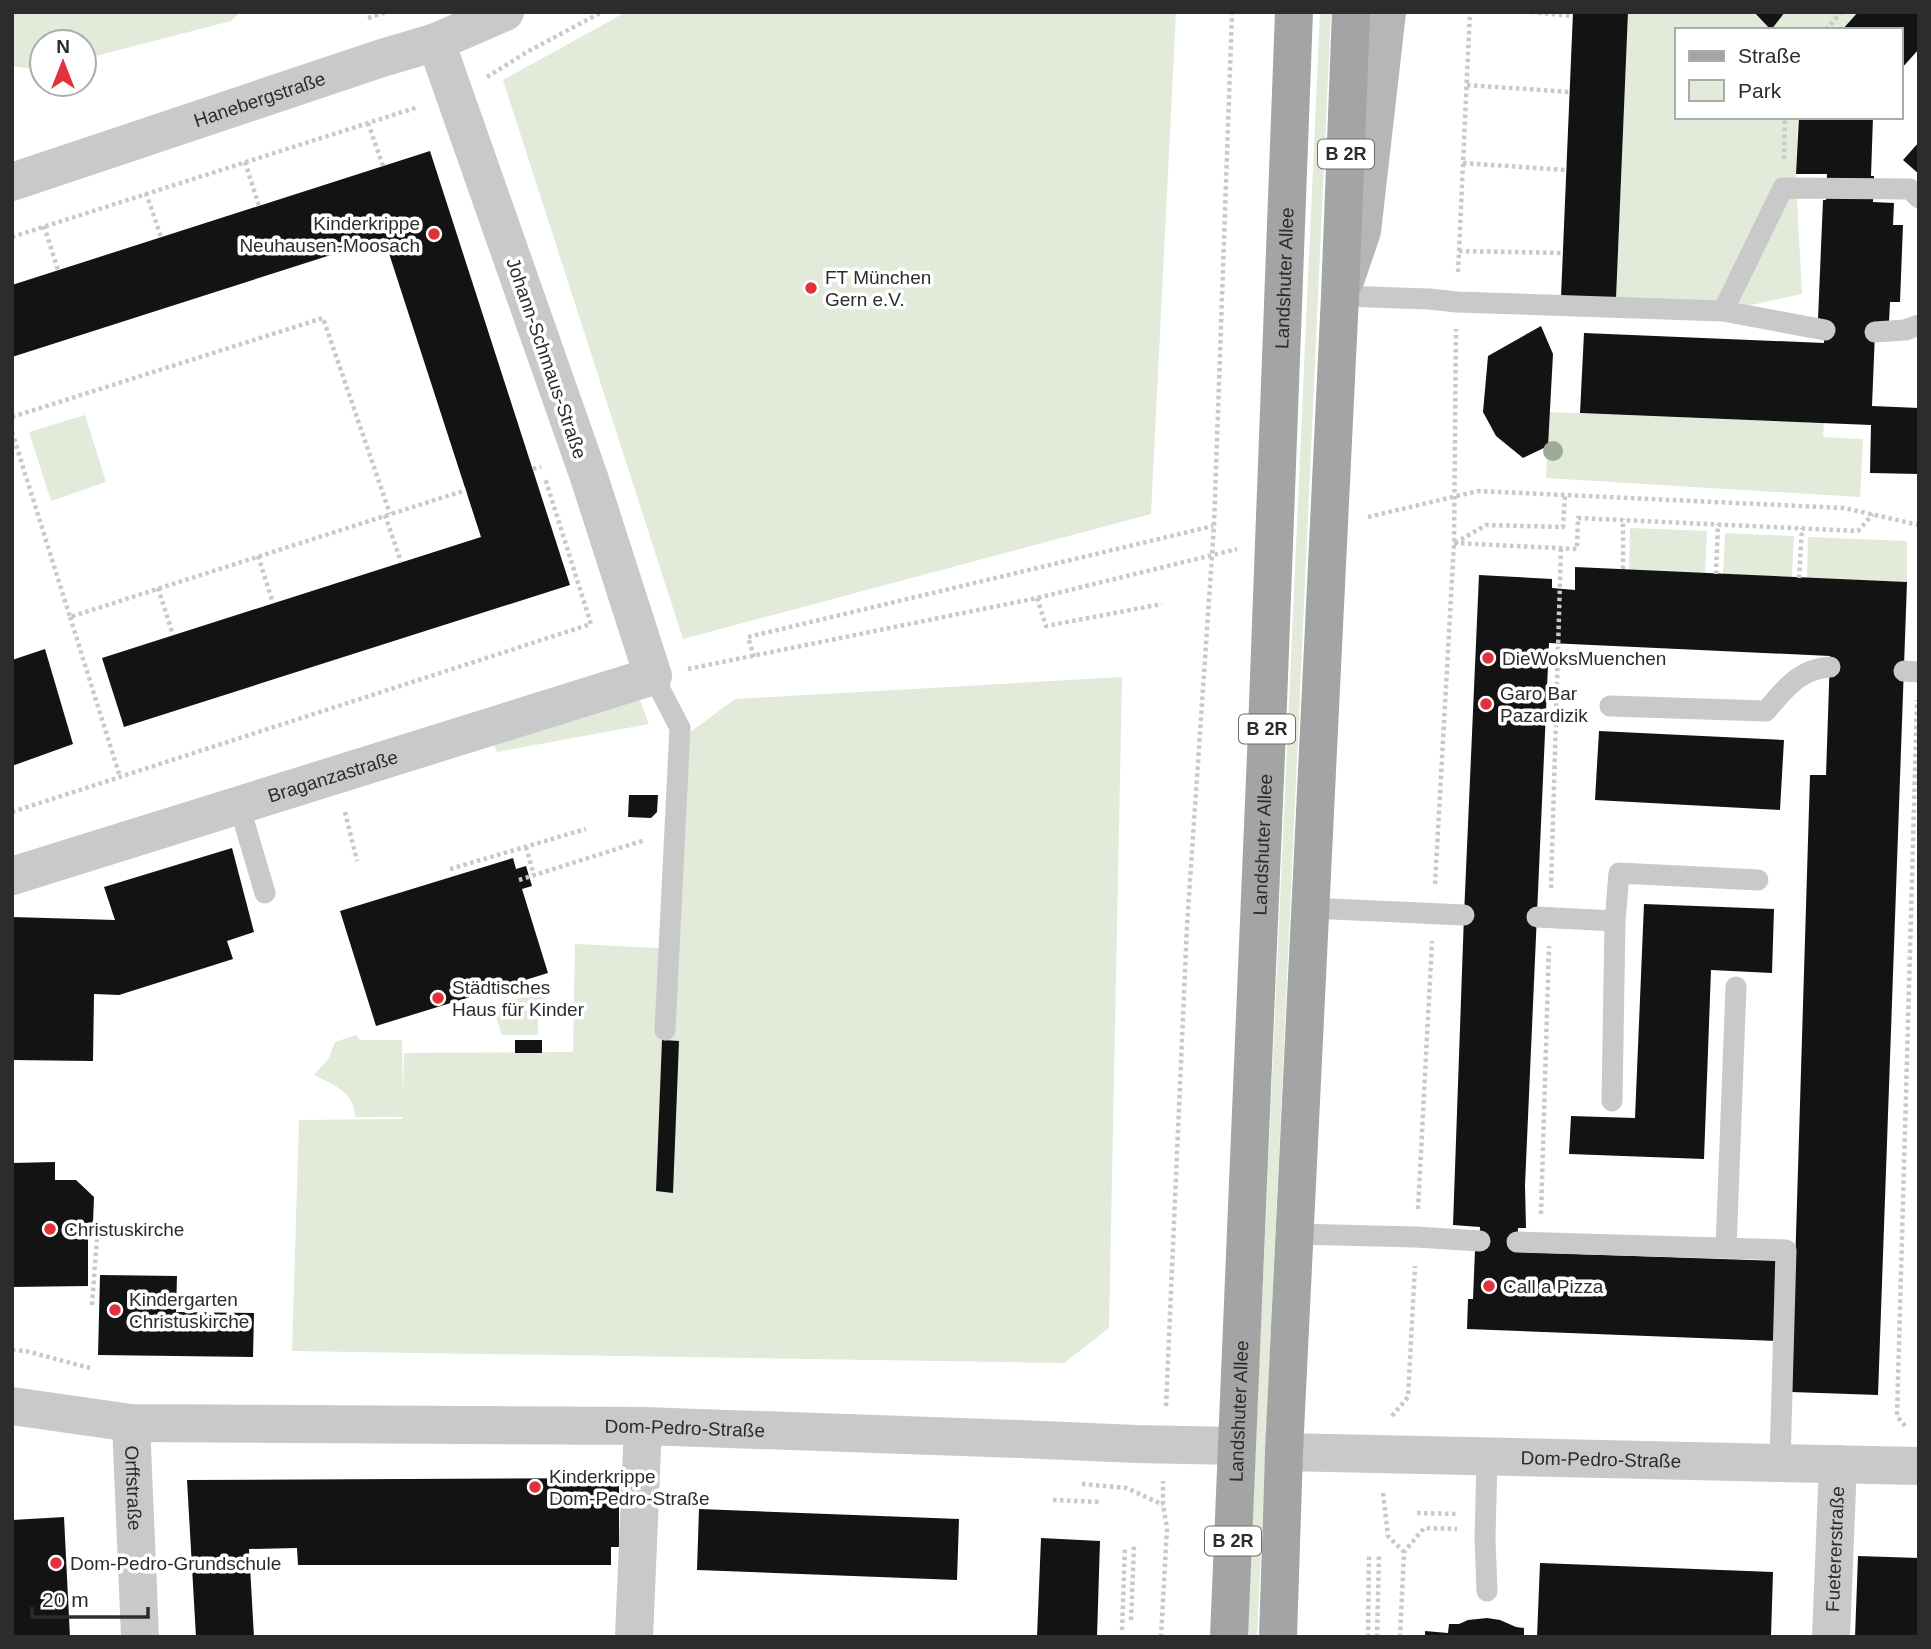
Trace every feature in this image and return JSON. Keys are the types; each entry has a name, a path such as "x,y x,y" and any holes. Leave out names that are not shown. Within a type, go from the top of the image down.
{"main road":[{"name":"Landshuter Allee","path":"1228,1637 1294,12"},
{"name":"B 2R","path":"1278,1637 1284,1452 1340,296 1351,12"},
{"path":"1340,296 1362,231 1387,12"}],"street":[{"name":"Hanebergstraße","path":"12,182 436,42 491,15"},
{"name":"Johann-Schmaus-Straße","path":"436,42 589,477 653,676"},
{"name":"Braganzastraße","path":"12,876 653,676"},
{"name":"Dom-Pedro-Straße","path":"12,1406 131,1423 643,1426 1237,1446"},
{"name":"Orffstraße","path":"131,1423 140,1637"},
{"path":"634,1637 643,1426"},
{"name":"Dom-Pedro-Straße","path":"1284,1452 1838,1464 1915,1450"},
{"name":"Fuetererstraße","path":"1831,1637 1838,1464"}],"lane":[{"path":"1723,311 1783,188 1910,189 1919,198"},
{"path":"1340,296 1723,311 1825,330"},
{"path":"1875,332 1905,330 1919,325"},
{"path":"1610,706 1766,711 1791,681 1816,668 1830,667"},
{"path":"653,676 680,728 664,1030"},
{"path":"239,806 265,893"},
{"path":"1612,1101 1615,921 1619,873 1758,880"},
{"path":"1310,908 1464,915"},
{"path":"1537,918 1615,921"},
{"path":"1726,1248 1736,987"},
{"path":"1295,1234 1479,1241"},
{"path":"1517,1242 1786,1250 1780,1463"},
{"path":"1487,1457 1487,1591"}],"path":[{"path":"12,237 456,96 527,52 602,12"},
{"path":"1161,1637 1167,1528 1163,1505 1163,1445 1187,925 1214,526 1232,12"},
{"path":"1400,1637 1404,1552 1388,1536 1383,1491 1384,1454 1386,1424 1408,1397 1454,543 1457,302 1470,12"},
{"path":"1531,12 1573,16"},
{"path":"1828,28 1841,12"},
{"path":"1467,85 1569,92"},
{"path":"1783,188 1785,119"},
{"path":"368,123 383,166"},
{"path":"245,162 259,206"},
{"path":"1463,163 1566,170"},
{"path":"146,194 161,237"},
{"path":"44,226 58,270"},
{"path":"1459,251 1563,253"},
{"path":"12,417 323,318 401,562"},
{"path":"12,432 120,777"},
{"path":"12,812 591,624 541,467 533,469"},
{"path":"70,617 466,490"},
{"path":"1357,520 1478,491 1844,508 1919,525"},
{"path":"1454,543 1486,525 1563,527 1565,496"},
{"path":"1454,543 1577,549 1578,518 1858,531 1873,514"},
{"path":"1623,519 1623,569"},
{"path":"1716,574 1718,524"},
{"path":"754,657 748,637 1214,526"},
{"path":"1800,578 1802,528"},
{"path":"653,676 1037,598 1237,549"},
{"path":"258,556 274,603"},
{"path":"158,589 173,635"},
{"path":"1037,598 1046,626 1162,604"},
{"path":"1913,671 1897,1416 1915,1450"},
{"path":"343,804 357,860"},
{"path":"450,869 586,829"},
{"path":"519,880 674,830"},
{"path":"526,847 534,875"},
{"path":"92,1305 97,1238"},
{"path":"12,1350 90,1368"},
{"path":"1052,1500 1101,1502"},
{"path":"1417,1513 1469,1514"},
{"path":"1131,1620 1134,1546"},
{"path":"1122,1630 1125,1547"},
{"path":"1367,1637 1369,1555"},
{"path":"1377,1637 1379,1555"}],"green space":[{"path":"12,12 240,12 231,21 98,55 98,28 28,28 28,68 12,66"},
{"name":"FT München Gern e.V.","path":"626,12 1176,12 1151,514 683,639 503,80"},
{"path":"1320,12 1331,12 1257,1637 1247,1637"},
{"path":"1628,12 1858,12 1844,28 1675,28 1675,119 1798,119 1796,180 1802,294 1723,311 1616,299"},
{"path":"1549,412 1824,423 1823,437 1863,439 1860,497 1546,478"},
{"path":"85,415 106,482 51,501 29,432"},
{"path":"1630,528 1707,531 1705,573 1629,570"},
{"path":"1725,533 1794,536 1792,577 1723,574"},
{"path":"1808,537 1907,541 1907,582 1807,578"},
{"path":"1122,677 1109,1328 1064,1363 292,1351 299,1120 403,1119 355,1117 354,1108 347,1095 314,1075 329,1058 335,1042 356,1035 360,1040 402,1040 403,1096 404,1053 573,1052 575,944 679,949 689,733 735,699"},
{"path":"638,695 649,724 497,752 493,743"},
{"path":"548,989 538,1012 538,1035 502,1035 492,1006"}],"building":[{"path":"1573,12 1628,12 1616,299 1561,297"},
{"path":"1754,12 1785,12 1773,28 1769,28"},
{"path":"1858,12 1919,12 1919,49 1903,67 1903,28 1844,28"},
{"path":"1799,119 1873,119 1873,202 1894,203 1893,225 1903,225 1900,302 1890,302 1889,322 1875,332 1872,406 1919,408 1919,474 1870,473 1871,425 1580,413 1584,333 1824,343 1825,320 1818,319 1823,200 1826,200 1827,174 1796,174"},
{"path":"1919,142 1919,174 1903,160"},
{"path":"430,151 570,585 124,727 102,658 481,537 384,238 12,357 12,285"},
{"path":"1541,326 1553,354 1548,446 1523,458 1496,436 1483,412 1488,356"},
{"path":"1575,567 1907,582 1878,1395 1791,1392 1777,1341 1467,1329 1468,1299 1473,1299 1475,1250 1479,1250 1480,1227 1453,1225 1479,575 1552,579 1552,588 1575,590","holes":["1549,643 1830,656 1826,775 1810,775 1795,1268 1780,1261 1517,1252 1518,1228 1526,1228 1525,1185"]},
{"path":"45,649 73,744 12,766 12,660"},
{"path":"1599,731 1784,740 1780,810 1595,800"},
{"path":"629,795 658,795 657,812 651,818 628,817"},
{"path":"232,848 254,932 227,941 233,959 119,995 94,994 93,1061 12,1060 12,917 115,920 104,887"},
{"path":"513,858 516,869 526,866 532,886 522,889 548,973 376,1026 340,911"},
{"path":"1644,904 1774,909 1772,973 1711,970 1704,1159 1569,1154 1571,1116 1635,1118"},
{"path":"515,1040 542,1040 542,1053 515,1053"},
{"path":"662,1040 679,1041 673,1193 656,1191"},
{"name":"Christuskirche","path":"55,1162 55,1180 76,1180 94,1197 93,1223 82,1235 88,1235 88,1286 12,1287 12,1163"},
{"path":"100,1275 177,1276 176,1312 254,1313 253,1357 98,1355"},
{"path":"619,1478 619,1547 611,1547 611,1565 298,1565 297,1548 249,1549 254,1637 196,1637 187,1480"},
{"path":"699,1509 959,1519 957,1580 697,1570"},
{"path":"64,1517 70,1637 12,1637 12,1520"},
{"path":"1041,1538 1100,1541 1097,1637 1037,1637"},
{"path":"1858,1556 1919,1558 1919,1637 1855,1637"},
{"path":"1540,1563 1773,1572 1771,1637 1537,1637"},
{"path":"1487,1618 1524,1628 1524,1637 1425,1637 1425,1631 1448,1633 1449,1624"}],"place":[{"name":"Kinderkrippe Neuhausen-Moosach","path":"434,234"},
{"name":"FT München Gern e.V.","path":"811,288"},
{"name":"DieWoksMuenchen","path":"1488,658"},
{"name":"Garo Bar Pazardizik","path":"1486,704"},
{"name":"Städtisches Haus für Kinder","path":"438,998"},
{"name":"Christuskirche","path":"50,1229"},
{"name":"Call a Pizza","path":"1489,1286"},
{"name":"Kindergarten Christuskirche","path":"115,1310"},
{"name":"Kinderkrippe Dom-Pedro-Straße","path":"535,1487"},
{"name":"Dom-Pedro-Grundschule","path":"56,1563"}]}
